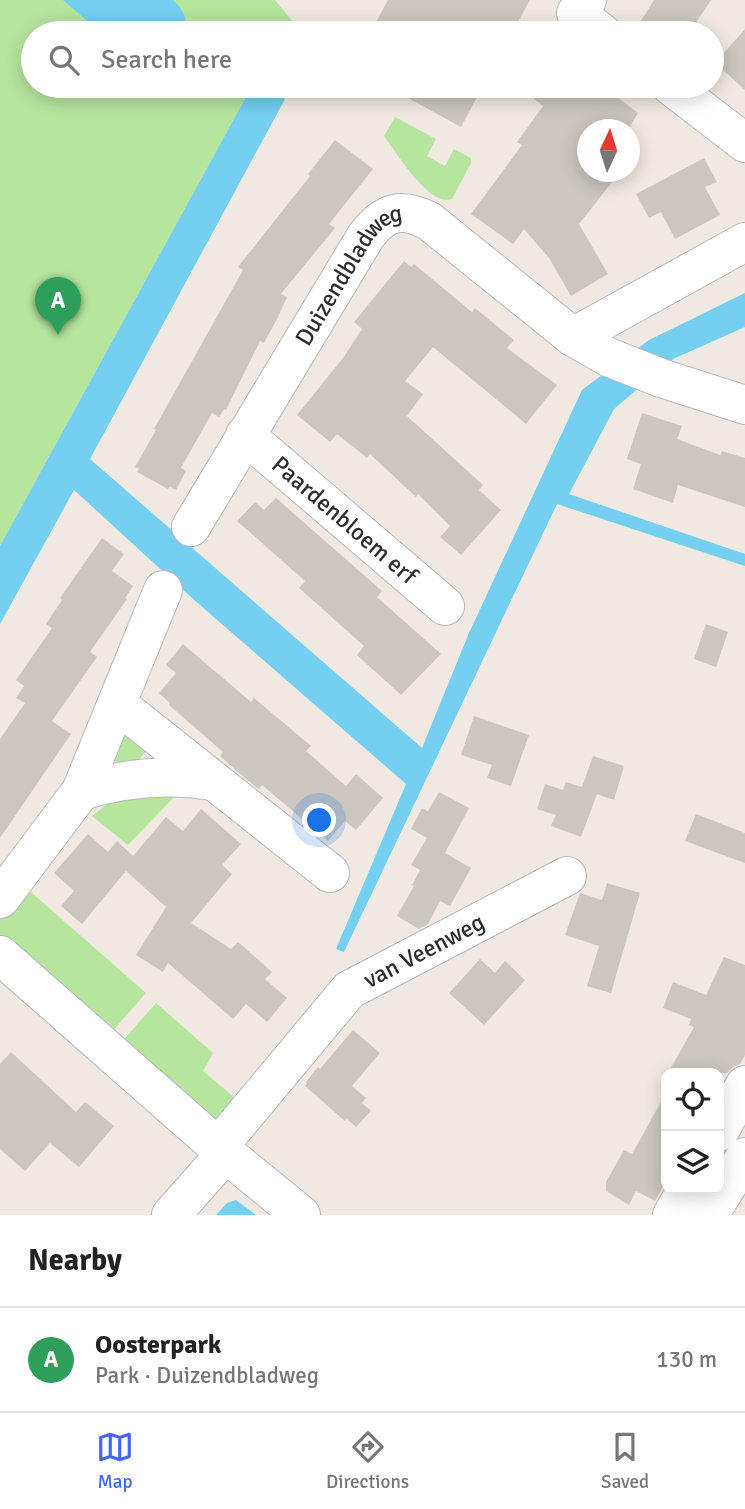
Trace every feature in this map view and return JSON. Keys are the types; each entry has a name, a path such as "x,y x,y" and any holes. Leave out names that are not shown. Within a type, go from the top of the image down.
{"street":[{"path":"586,21 576,13 587,0"},
{"path":"687,98 745,143"},
{"name":"Duizendbladweg","path":"191,527 366,236 375,224 386,216 415,214 429,221 573,337 608,357 661,379 745,405"},
{"path":"573,337 745,242"},
{"name":"Paardenbloem erf","path":"246,435 446,606"},
{"path":"0,899 81,791 163,590"},
{"path":"117,704 330,873"},
{"path":"81,791 111,782 143,778 186,776 213,781"},
{"name":"van Veenweg","path":"171,1215 349,990 567,876"},
{"path":"0,955 222,1150 301,1215"},
{"path":"720,1131 745,1085"},
{"path":"709,1215 745,1157"},
{"path":"672,1215 684,1194"}],"green space":[{"path":"0,0 275,0 292,21 21,21 21,98 245,98 0,546"},
{"path":"395,117 436,139 427,156 445,166 454,149 471,158 471,163 452,199 443,200 424,187 384,136"},
{"path":"127,732 146,751 139,760 124,766 112,759"},
{"path":"176,795 128,845 92,816 114,799"},
{"path":"0,865 146,993 109,1035 0,936"},
{"path":"156,1003 213,1053 203,1071 241,1103 220,1128 121,1043"}],"water":[{"path":"63,0 173,0 186,21 87,21"},
{"path":"245,98 285,99 90,459 422,748 469,633 582,390 649,340 745,293 745,327 673,359 614,409 569,494 745,554 745,566 557,504 344,952 336,949 406,784 192,598 74,490 0,624 0,546"},
{"path":"236,1200 256,1215 216,1215 227,1203"}],"building":[{"path":"388,0 530,0 519,21 377,21"},
{"path":"654,0 711,0 697,21 641,21"},
{"path":"745,29 745,90 724,71 724,53"},
{"path":"408,98 477,98 461,127"},
{"path":"535,98 618,98 638,113 634,119 577,119 577,182 612,182 579,224 608,274 571,296 549,258 524,229 513,244 471,214 522,145 517,142 543,106"},
{"path":"335,140 373,169 329,224 335,228 281,294 287,297 277,319 264,343 260,341 226,410 224,409 219,417 212,413 181,468 186,471 176,490 170,487 168,489 137,472 139,469 135,467 243,270 238,267"},
{"path":"704,158 717,182 705,187 720,215 675,239 661,212 649,218 636,194"},
{"path":"404,261 411,267 414,264 472,312 475,308 514,340 507,348 557,385 526,424 433,347 405,381 423,394 407,416 483,485 479,490 501,510 461,555 440,537 450,526 418,494 416,497 370,454 367,458 337,434 330,442 297,415 343,358 362,329 354,322"},
{"path":"642,413 682,426 677,439 720,455 722,451 745,458 745,507 678,485 673,503 633,489 641,464 627,459"},
{"path":"276,498 382,591 377,597 441,654 401,695 357,655 364,646 299,588 305,581 237,521 255,502 264,510"},
{"path":"102,538 124,554 112,571 133,586 90,652 97,657 52,721 71,734 0,838 0,739 25,703 16,698 24,686 16,680 52,628 46,624 62,600 60,598"},
{"path":"706,624 728,632 716,667 694,659"},
{"path":"183,644 251,702 254,698 311,746 306,751 346,786 356,774 383,798 356,830 345,821 328,841 262,785 259,789 246,779 220,756 223,752 169,705 159,693 176,673 166,665"},
{"path":"474,716 529,735 511,786 487,778 492,765 461,755"},
{"path":"593,756 624,766 614,800 597,794 581,837 551,826 556,815 537,809 545,784 563,790 566,782 582,787"},
{"path":"439,792 469,808 445,853 471,868 450,906 440,901 428,924 419,929 397,916 420,870 411,865 427,838 411,829 422,808 428,811"},
{"path":"201,809 241,844 222,865 232,874 191,923 231,949 238,942 272,972 265,979 287,998 267,1022 246,1004 233,1019 168,963 163,972 136,955 166,907 126,871 82,924 61,906 74,891 54,873 88,834 108,852 117,841 133,856 166,817 183,831"},
{"path":"696,814 745,833 745,863 685,841"},
{"path":"607,883 640,893 611,993 587,986 599,946 565,935 580,893 602,900"},
{"path":"724,957 745,965 745,1055 740,1064 727,1073 724,1073 724,1068 671,1068 694,1027 689,1025 691,1019 663,1008 673,982 706,995"},
{"path":"480,959 495,973 505,961 525,980 484,1025 449,993"},
{"path":"353,1030 380,1053 352,1086 366,1098 362,1103 371,1111 356,1127 347,1119 345,1121 305,1086 318,1067 320,1069"},
{"path":"11,1052 76,1112 85,1102 114,1126 79,1167 50,1143 25,1171 0,1149 0,1064"},
{"path":"661,1102 661,1190 655,1201 636,1191 629,1205 606,1191 606,1182 624,1150 632,1154"}],"place":[{"name":"Oosterpark","path":"58,335"}]}
